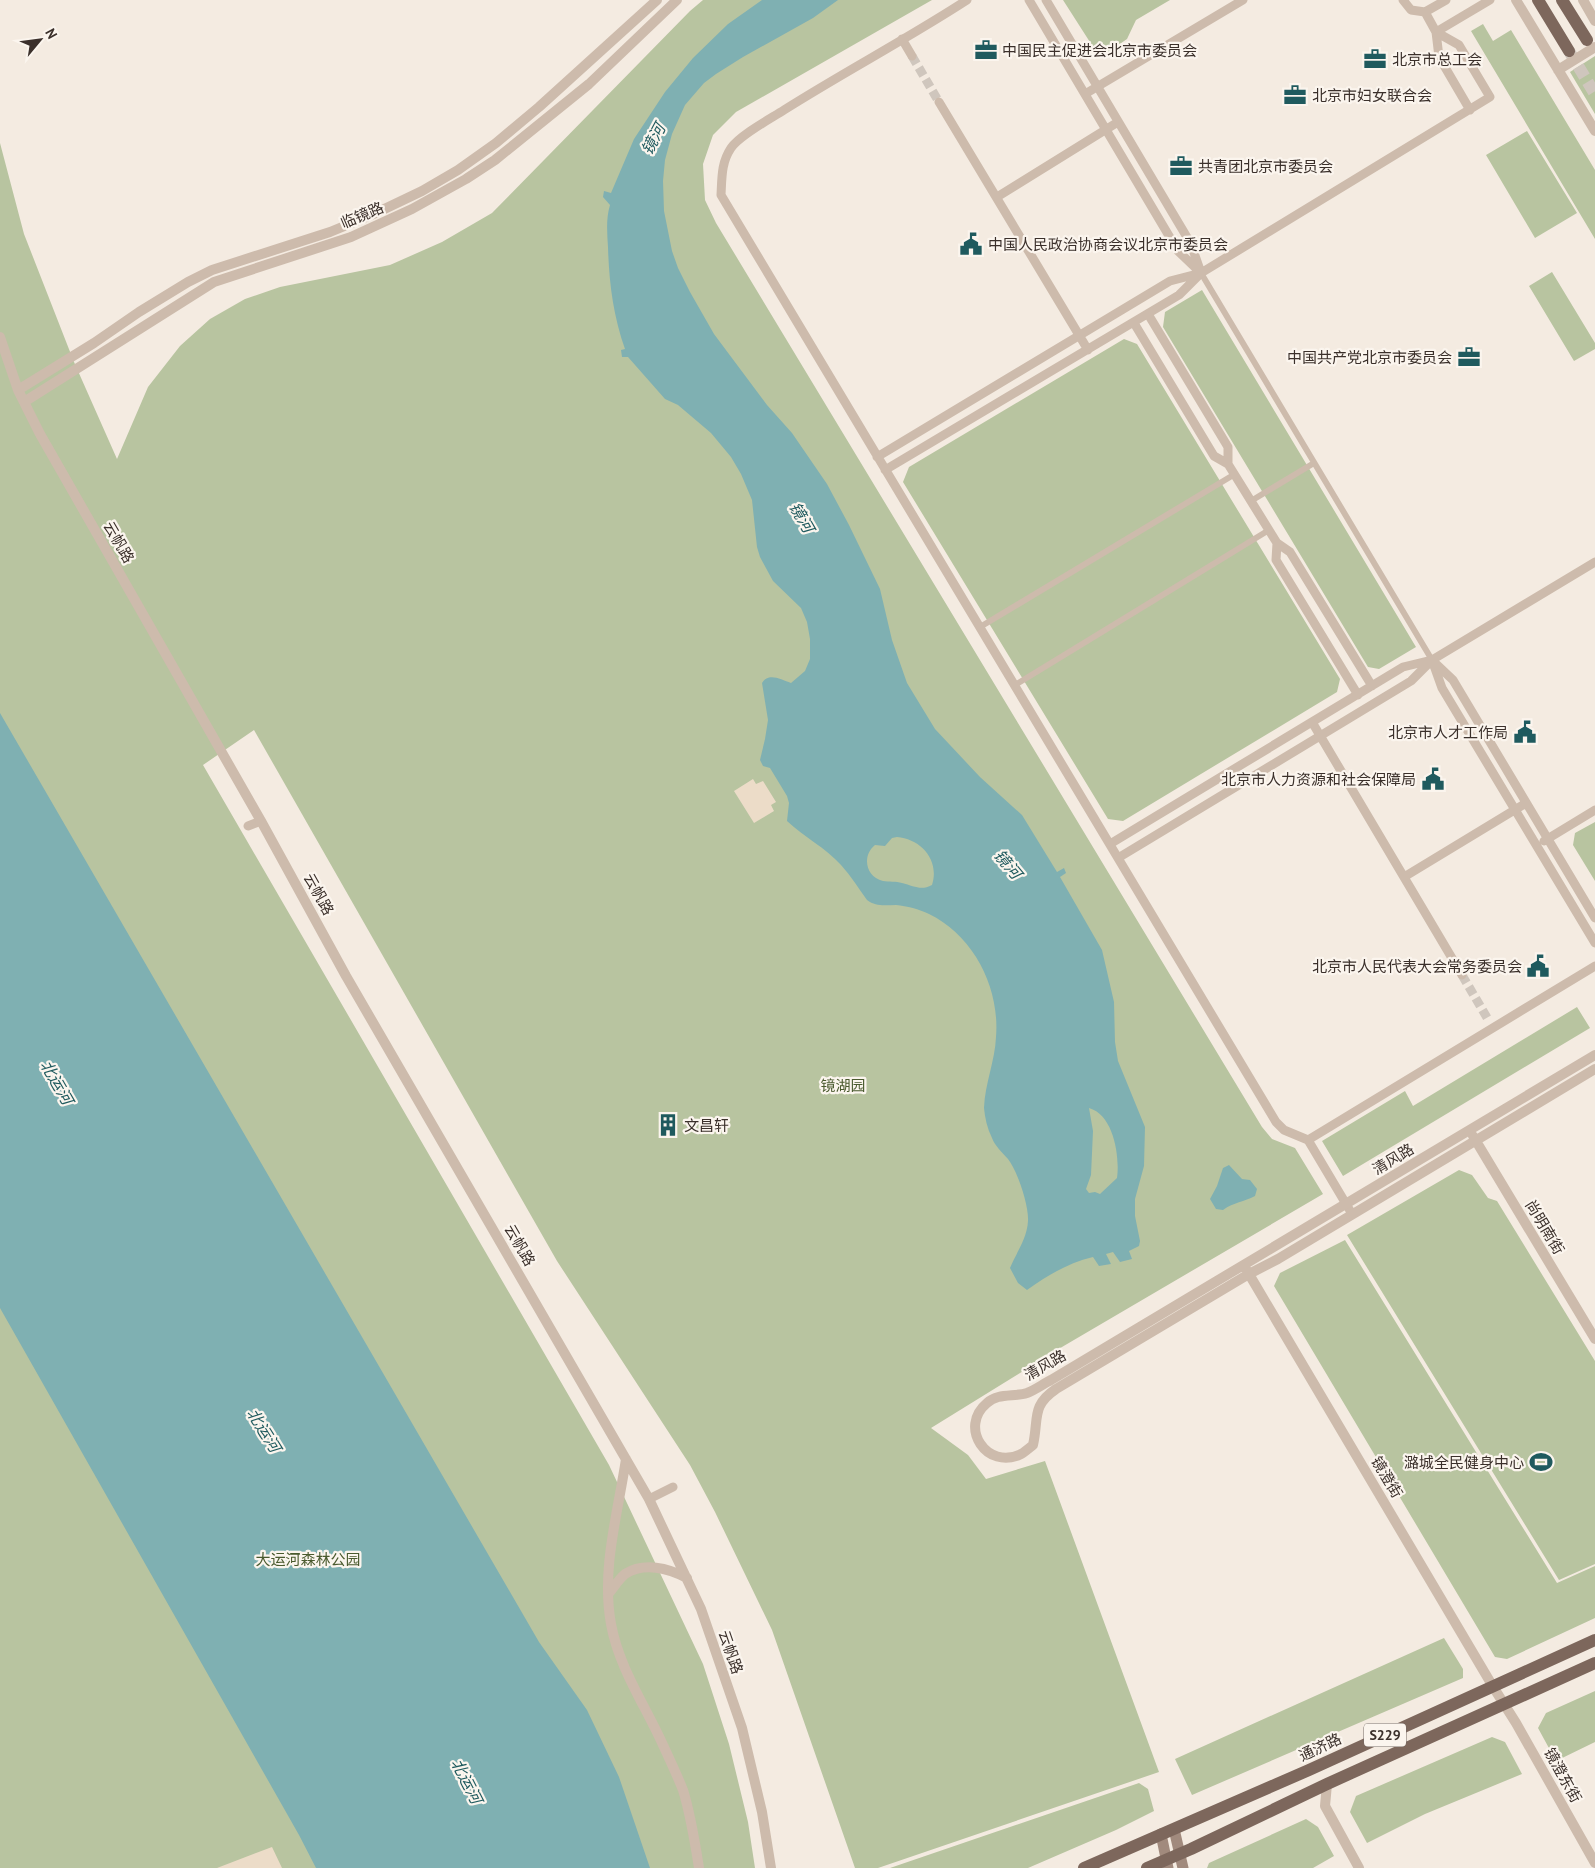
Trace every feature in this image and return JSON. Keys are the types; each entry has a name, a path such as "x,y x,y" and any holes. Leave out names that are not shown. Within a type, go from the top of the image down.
{"main road":[{"path":"1538,0 1569,51"},
{"path":"1562,0 1591,44"},
{"name":"通济路","path":"1084,1868 1309,1770 1492,1685 1595,1640"},
{"name":"S229","path":"1180,1854 1327,1784 1595,1663"},
{"path":"1174,1829 1183,1868"},
{"path":"1161,1834 1167,1864"},
{"path":"1147,1868 1167,1864 1180,1854"}],"street":[{"name":"临镜路","path":"18,390 94,343 139,312 212,270 330,232 422,191 458,170 496,143 539,107 657,0"},
{"name":"临镜路","path":"24,402 154,318 214,282 351,237 412,209 466,179 495,160 589,84 677,0"},
{"path":"967,0 813,91 759,126 733,146 722,168 721,195 1276,1122 1284,1130 1308,1140 1352,1214"},
{"path":"1029,0 1178,251 1201,273"},
{"path":"1046,0 1191,244 1201,273 1432,660 1442,688 1595,943"},
{"path":"1085,94 1243,0"},
{"path":"1403,0 1411,10 1425,12 1446,0"},
{"path":"1436,32 1490,0"},
{"path":"1516,0 1595,131"},
{"path":"1582,0 1595,21"},
{"path":"1425,12 1436,32 1439,57 1470,110"},
{"path":"885,470 1134,323 1179,295 1201,273 1490,97 1459,45 1436,32"},
{"path":"902,39 912,56"},
{"path":"1558,70 1591,44"},
{"path":"940,102 1088,350"},
{"path":"997,197 1118,122"},
{"path":"877,457 1170,281 1201,273"},
{"path":"1148,314 1228,447 1228,464"},
{"path":"1134,323 1214,456 1228,464 1277,543 1290,552 1372,686"},
{"name":"云帆路","path":"0,337 18,390 40,434 261,821 346,976 649,1499 701,1609 742,1728 762,1812 771,1868"},
{"path":"1251,501 1314,463"},
{"path":"980,627 1234,474"},
{"path":"1015,685 1269,530"},
{"path":"1277,543 1276,560 1358,694"},
{"path":"1118,858 1411,681 1432,660 1595,562"},
{"path":"1110,844 1403,667 1432,660"},
{"path":"1432,660 1453,680 1595,918"},
{"path":"1312,722 1462,975"},
{"path":"1404,877 1526,803"},
{"path":"1537,846 1595,810"},
{"path":"248,826 261,821"},
{"path":"1308,1140 1491,1024 1595,966"},
{"name":"清风路","path":"1595,1055 1347,1204 1247,1270 1044,1397 1037,1412 1036,1430 1032,1445 1020,1455 1004,1458 989,1454 978,1442 974,1425 979,1412 987,1402 997,1397 1028,1392 1247,1270 1352,1214 1595,1069"},
{"name":"尚明南街","path":"1470,1130 1595,1338"},
{"name":"镜澄街","path":"1247,1270 1503,1704"},
{"path":"626,1459 609,1558 611,1624 626,1672 663,1744 682,1790 692,1824 699,1868"},
{"path":"649,1499 673,1487"},
{"path":"609,1593 624,1575 641,1567 673,1571 687,1578"},
{"name":"镜澄东街","path":"1503,1704 1516,1722 1595,1862"},
{"path":"1327,1784 1325,1806 1359,1868"}],"green space":[{"path":"703,0 932,0 736,112 713,135 703,164 705,200 716,223 1262,1127 1272,1139 1295,1148 1323,1194 1062,1347 931,1428 968,1455 986,1479 1045,1461 1159,1772 878,1868 855,1868 772,1630 715,1512 690,1465 557,1261 254,730 203,765 609,1465 703,1664 729,1744 748,1822 755,1868 0,1868 0,143 24,234 74,362 117,459 148,387 180,346 210,319 245,299 280,287 390,265 442,242 492,213"},
{"path":"1063,0 1170,0 1136,20 1127,39 1108,52 1095,50"},
{"path":"1483,24 1493,41 1511,30 1595,170 1595,239 1471,31"},
{"path":"1595,56 1595,114 1570,72"},
{"path":"1527,131 1577,213 1535,238 1486,155"},
{"path":"1552,272 1595,343 1595,349 1574,361 1529,286"},
{"path":"1202,290 1416,647 1379,669 1368,667 1163,327 1165,312"},
{"path":"1124,339 1137,344 1340,679 1337,692 1123,821 1108,819 903,482 909,467"},
{"path":"1595,822 1595,881 1573,845 1575,833"},
{"path":"1577,1007 1590,1028 1343,1176 1322,1141 1405,1091 1413,1106"},
{"name":"潞城全民健身中心","path":"1459,1170 1472,1175 1488,1198 1497,1201 1595,1361 1595,1564 1559,1580 1347,1235"},
{"path":"1345,1240 1557,1583 1595,1566 1595,1618 1507,1659 1495,1657 1274,1286 1280,1273"},
{"path":"1444,1638 1463,1669 1463,1678 1192,1795 1175,1759"},
{"path":"1595,1691 1595,1742 1556,1761 1538,1728 1546,1713"},
{"path":"1492,1737 1505,1742 1522,1774 1425,1814 1367,1843 1350,1812 1356,1796"},
{"path":"1139,1783 1148,1789 1154,1811 1116,1830 1028,1868 890,1868"},
{"path":"1306,1819 1318,1827 1334,1856 1313,1868 1207,1868 1209,1863"}],"shaded area":[{"path":"753,779 756,784 763,781 776,802 771,805 774,811 754,823 734,791"},
{"path":"272,1847 282,1868 217,1868"}],"water":[{"name":"镜河","path":"762,0 838,0 813,18 716,74 704,83 685,105 672,134 665,160 663,181 664,211 672,251 678,268 714,334 767,405 792,433 827,484 880,589 892,640 907,683 935,729 980,777 1022,815 1057,872 1064,868 1066,873 1060,877 1102,950 1114,1002 1115,1042 1118,1061 1145,1127 1144,1166 1135,1199 1135,1216 1140,1241 1139,1246 1129,1251 1132,1259 1120,1262 1113,1252 1106,1254 1111,1264 1099,1266 1093,1257 1058,1270 1027,1290 1018,1283 1010,1268 1027,1228 1028,1215 1025,1198 1012,1165 993,1141 984,1112 986,1090 994,1055 996,1019 994,1000 981,965 959,936 929,914 913,908 896,905 877,905 867,900 835,859 787,821 789,803 787,796 770,768 763,766 760,760 768,720 762,683 772,677 791,683 805,671 810,659 810,639 807,622 801,608 773,581 760,557 757,547 752,500 741,474 731,457 711,433 678,405 665,399 628,357 622,357 621,350 625,349 612,298 609,273 607,225 610,205 603,197 604,191 611,193 634,139 665,92 693,58 728,24","holes":["897,837 914,842 926,852 931,859 933,867 932,885 924,888 917,887 900,882 883,881 872,875 867,865 868,854 871,849 875,845 885,846 892,838","1089,1108 1098,1112 1104,1119 1110,1128 1116,1148 1117,1178 1100,1194 1095,1192 1089,1193 1086,1189 1091,1175 1093,1131"]},
{"name":"北运河","path":"0,713 539,1642 587,1710 619,1777 650,1868 316,1868 0,1308"},
{"path":"1229,1165 1242,1179 1250,1180 1257,1189 1255,1196 1223,1210 1216,1209 1210,1199 1223,1168"}],"tunnel":[{"path":"1569,51 1595,94"},
{"path":"912,56 939,102"},
{"path":"1462,975 1489,1021"}],"place":[{"name":"中国民主促进会北京市委员会","path":"986,50"},
{"name":"北京市总工会","path":"1375,59"},
{"name":"北京市妇女联合会","path":"1295,95"},
{"name":"共青团北京市委员会","path":"1181,166"},
{"name":"中国人民政治协商会议北京市委员会","path":"971,244"},
{"name":"中国共产党北京市委员会","path":"1469,357"},
{"name":"北京市人才工作局","path":"1525,732"},
{"name":"北京市人力资源和社会保障局","path":"1433,779"},
{"name":"北京市人民代表大会常务委员会","path":"1538,966"},
{"name":"文昌轩","path":"668,1125"},
{"name":"潞城全民健身中心","path":"1541,1462"}],"park label":[{"name":"镜湖园","path":"843,1085"},
{"name":"大运河森林公园","path":"308,1559"}]}
